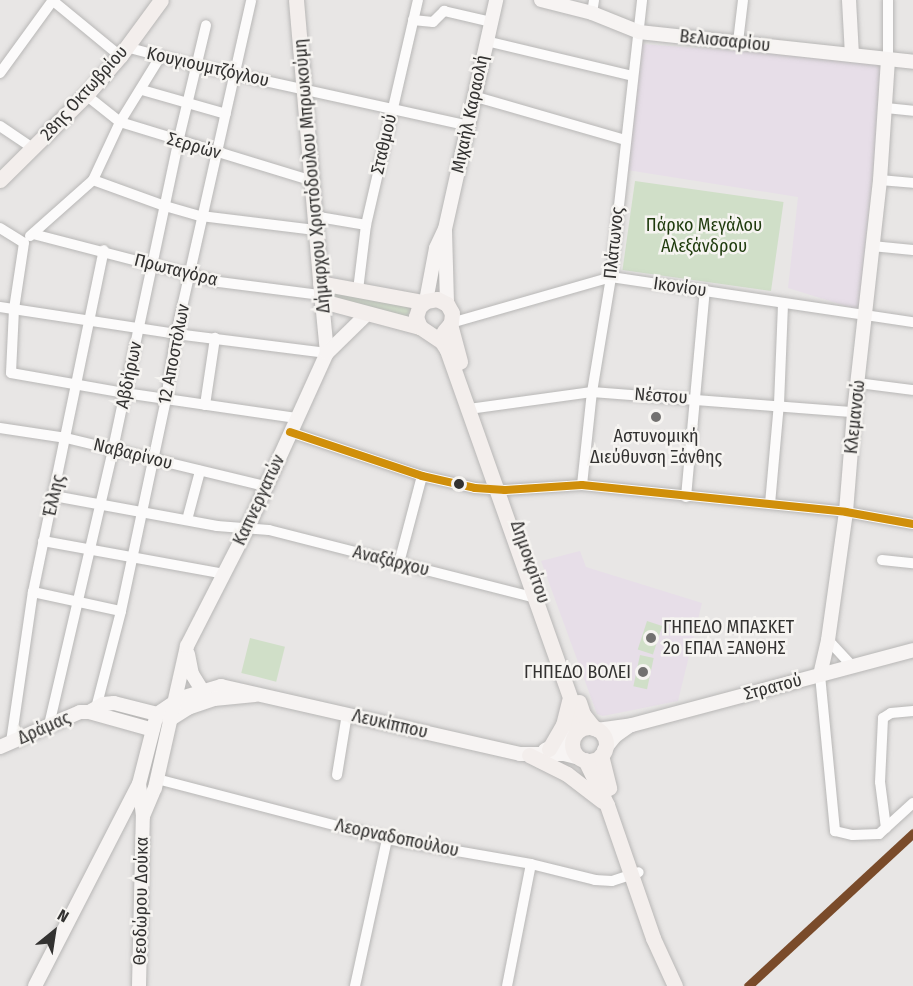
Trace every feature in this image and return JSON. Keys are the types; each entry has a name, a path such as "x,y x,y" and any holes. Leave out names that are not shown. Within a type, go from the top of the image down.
{"main road":[{"name":"28ης Οκτωβρίου","path":"0,180 86,95 161,0"},
{"name":"Δήμαρχου Χριστόδουλου Μπρωκούμη","path":"293,3 304,89 321,293"},
{"path":"358,290 425,302 437,299 447,304 452,313 451,324 442,333 425,331 367,314 321,293 358,290"},
{"path":"425,302 417,312 425,331"},
{"name":"Δημοκρίτου","path":"451,324 473,409"},
{"name":"Δημοκρίτου","path":"425,331 442,342 447,350 473,409 583,714 596,729"},
{"name":"Δημοκρίτου","path":"501,489 535,598 570,698 576,720 575,734"},
{"path":"549,749 563,725 570,698"},
{"path":"634,874 607,805 583,759 572,745 575,734 584,728 596,729 604,738 603,771 634,874 653,938 675,986"},
{"path":"583,759 603,753"},
{"path":"524,755 567,774 607,805"}],"street":[{"path":"0,73 52,0 123,51"},
{"name":"12 Αποστόλων","path":"92,710 122,611 166,399 176,334 251,0"},
{"name":"Σταθμού","path":"358,290 366,225 418,0"},
{"name":"Μιχαήλ Καραολή","path":"447,304 445,229 466,125 496,0"},
{"name":"Βελισσαρίου","path":"541,0 593,7 639,32 913,62"},
{"name":"Πλάτωνος","path":"582,485 592,392 610,277 642,0"},
{"path":"738,42 743,0"},
{"path":"849,0 852,55"},
{"name":"Κλεμανσώ","path":"886,828 876,834 835,831 820,675 828,640 846,512 854,412 880,180 886,108 888,0"},
{"path":"413,20 433,22 444,11 490,22"},
{"name":"Αβδήρων","path":"49,724 113,449 178,142 206,25"},
{"path":"486,41 633,76"},
{"name":"Κουγιουμτζόγλου","path":"123,51 160,57 466,125"},
{"path":"160,57 142,90 120,122 93,180 24,243 14,309 11,373 125,393 296,418"},
{"path":"142,90 226,114"},
{"name":"Σερρών","path":"86,95 120,122 178,142 310,180"},
{"path":"473,96 625,140"},
{"path":"886,108 913,111"},
{"path":"0,126 33,148"},
{"path":"93,180 165,206 201,216 366,225"},
{"path":"880,180 913,183"},
{"path":"0,228 24,243"},
{"name":"Μιχαήλ Καραολή","path":"425,302 436,248 445,229"},
{"name":"Πρωταγόρα","path":"33,234 104,250 219,282 321,293"},
{"path":"872,246 913,250"},
{"name":"Έλλης","path":"6,745 43,541 104,250"},
{"name":"Ικονίου","path":"451,324 610,277 705,290 865,317 913,322"},
{"path":"686,497 705,290"},
{"name":"Δήμαρχου Χριστόδουλου Μπρωκούμη","path":"321,293 327,353"},
{"path":"770,504 779,404 783,304"},
{"path":"0,307 176,334 327,353 367,314"},
{"path":"205,405 215,338"},
{"name":"Καπνεργατών","path":"173,717 187,646 247,528 327,353"},
{"path":"858,383 913,390"},
{"name":"Νέστου","path":"473,409 592,392 779,404 854,412"},
{"name":"Ναβαρίνου","path":"0,428 66,438 265,486"},
{"path":"290,432 422,476 476,488 582,485 846,512 913,525"},
{"path":"187,520 200,471"},
{"path":"399,563 422,476"},
{"name":"Αναξάρχου","path":"54,496 187,520 269,530 535,598"},
{"path":"43,541 131,559 224,574"},
{"path":"882,560 913,563"},
{"path":"33,592 122,611"},
{"path":"828,640 852,666"},
{"path":"187,646 189,666 202,690"},
{"name":"Στρατού","path":"596,729 632,725 913,650"},
{"name":"Λευκίππου","path":"157,714 176,701 202,690 221,686 524,755 564,754 583,759"},
{"name":"Λευκίππου","path":"153,729 188,708 214,699 260,695"},
{"name":"Δράμας","path":"6,745 70,715 114,703 157,714"},
{"name":"Δράμας","path":"92,710 153,729"},
{"path":"886,828 880,782 881,725 886,715 913,711"},
{"name":"Θεοδώρου Δούκα","path":"139,986 143,816 139,784 157,714"},
{"path":"337,775 347,714"},
{"name":"Θεοδώρου Δούκα","path":"143,816 157,779 173,717"},
{"name":"Στρατού","path":"603,753 615,736 632,725"},
{"name":"Λευκίππου","path":"524,755 549,749 575,734"},
{"name":"Λεορναδοπούλου","path":"157,779 387,839 531,864 595,880 612,881 634,874"},
{"path":"35,986 139,784"},
{"path":"886,828 913,803"},
{"path":"355,986 387,839"},
{"path":"507,986 531,864"}],"shaded area":[{"path":"642,44 884,62 859,310 788,288 798,197 627,170"},
{"path":"580,551 586,567 702,603 678,701 603,716 597,714 541,561"}],"green space":[{"name":"Πάρκο Μεγάλου Αλεξάνδρου","path":"635,181 784,202 771,291 622,270"},
{"path":"334,291 412,307 407,317 332,298"},
{"name":"ΓΗΠΕΔΟ ΜΠΑΣΚΕΤ 2ο ΕΠΑΛ ΞΑΝΘΗΣ","path":"647,621 662,626 653,654 638,650"},
{"path":"250,638 285,647 276,682 241,673"},
{"name":"ΓΗΠΕΔΟ ΒΟΛΕΙ","path":"640,655 654,658 647,689 633,686"}],"transit line":[{"path":"290,432 422,476 475,488 505,490 582,485 846,512 913,524"},
{"path":"748,986 913,833"}],"place":[{"name":"Αστυνομική Διεύθυνση Ξάνθης","path":"656,417"},
{"name":"ΓΗΠΕΔΟ ΜΠΑΣΚΕΤ 2ο ΕΠΑΛ ΞΑΝΘΗΣ","path":"651,638"},
{"name":"ΓΗΠΕΔΟ ΒΟΛΕΙ","path":"643,672"}]}
